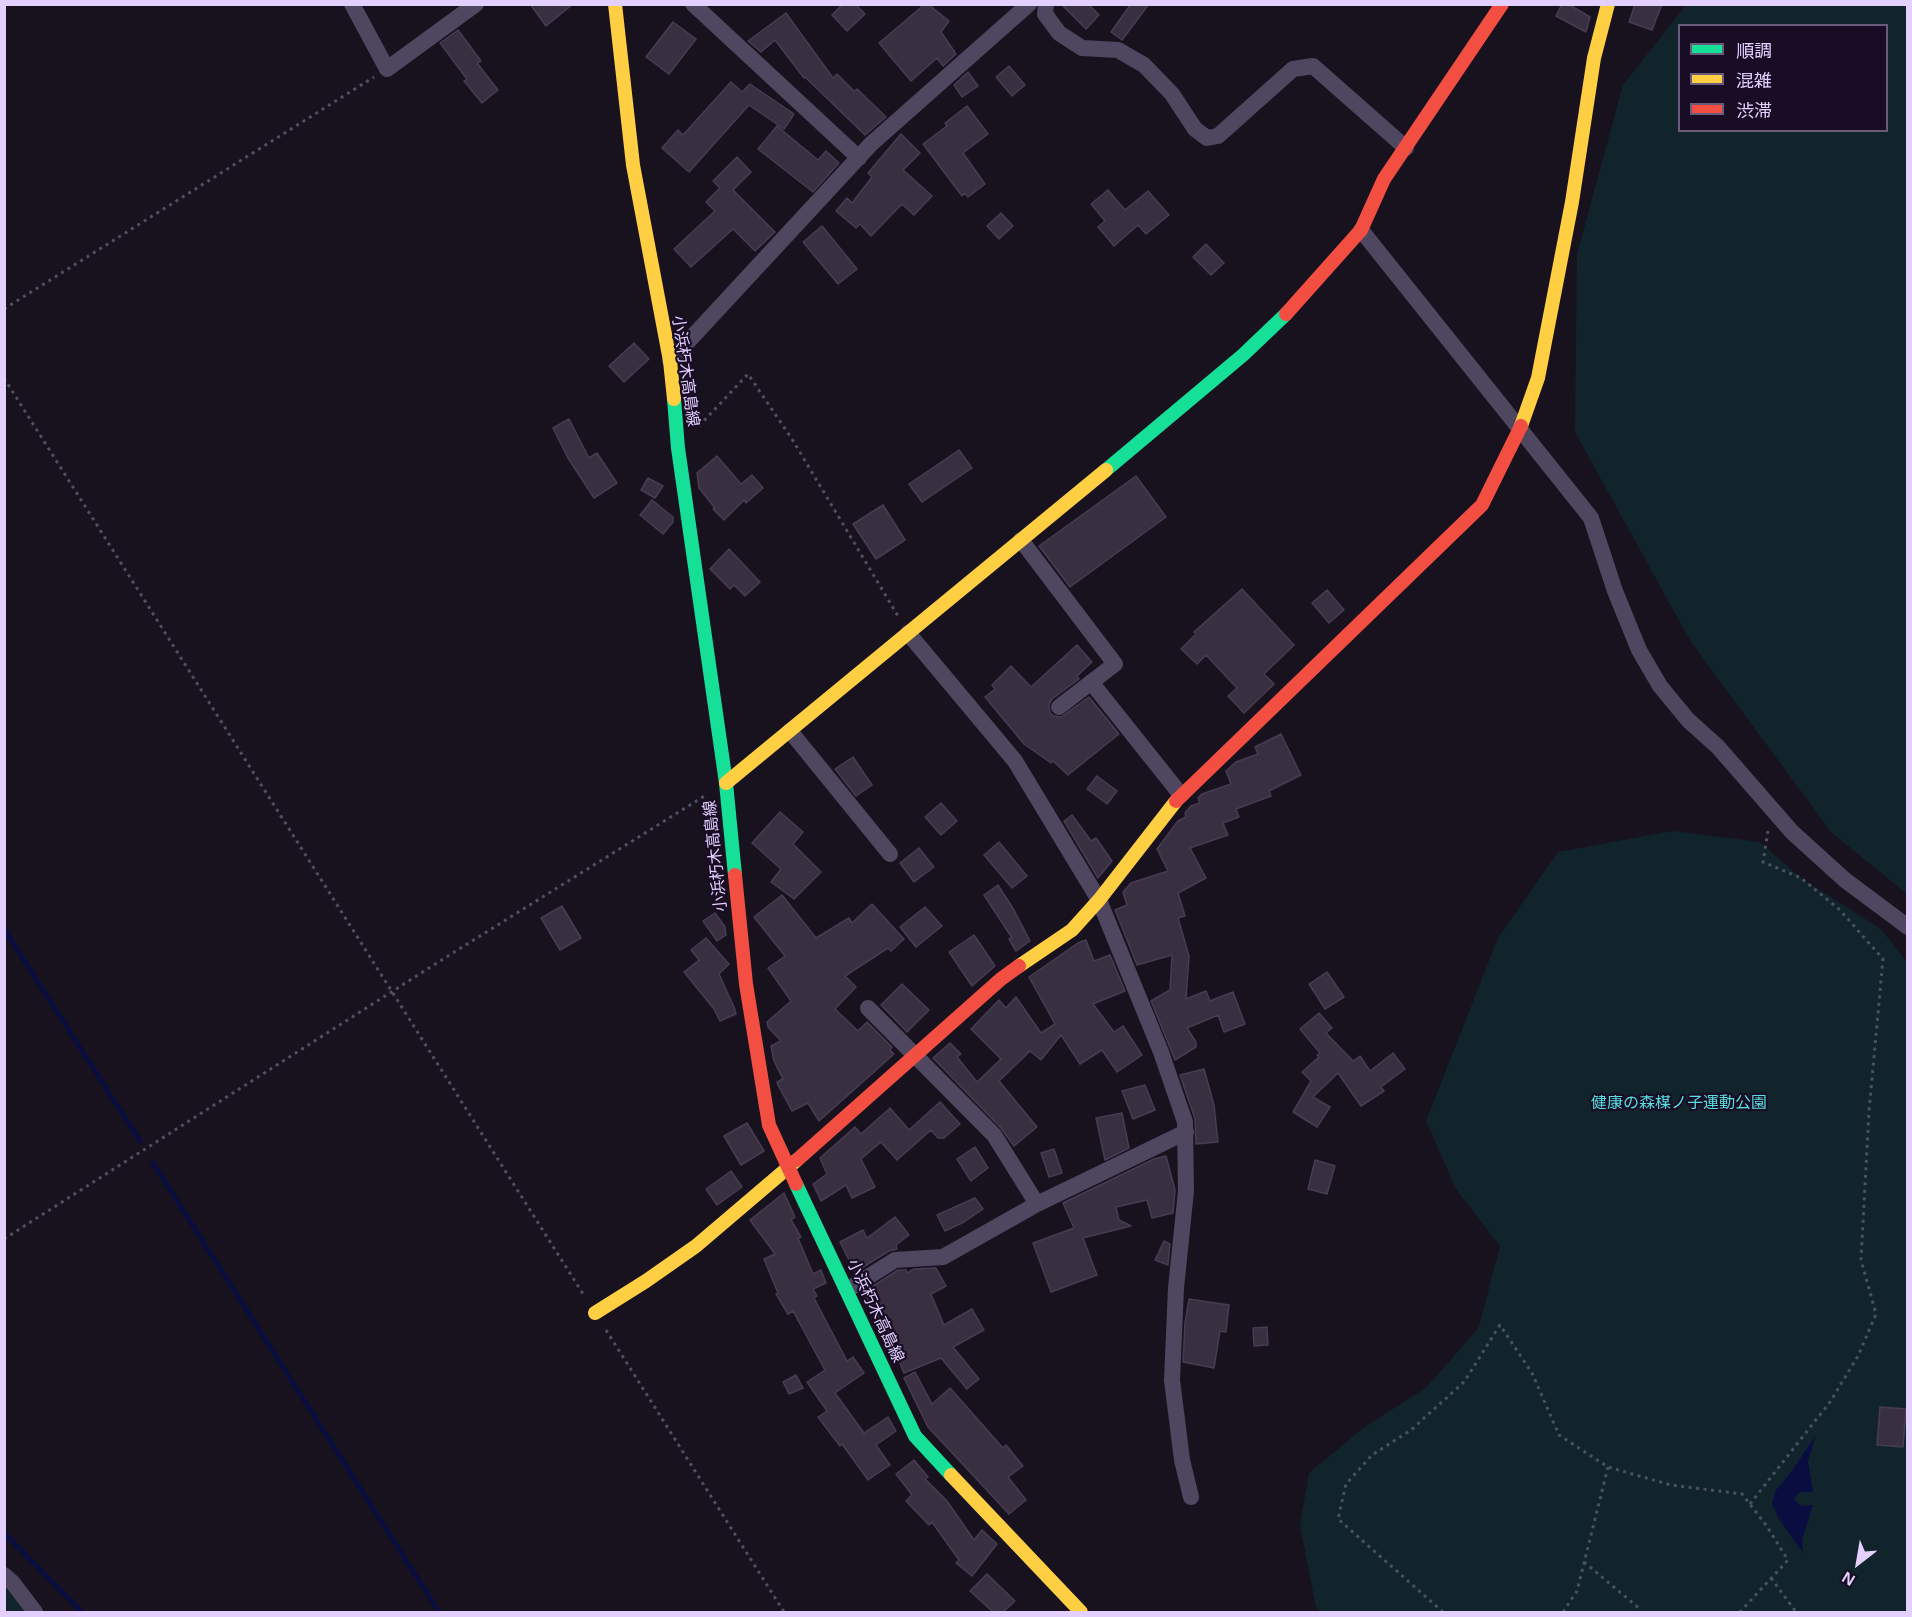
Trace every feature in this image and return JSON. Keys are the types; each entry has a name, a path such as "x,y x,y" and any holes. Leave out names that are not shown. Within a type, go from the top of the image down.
{"main road":[{"name":"小浜朽木高島線","path":"615,4 633,165 670,361 678,448 726,783 748,995 769,1125 915,1436 1081,1612"},
{"path":"726,783 1243,355 1293,308 1361,230 1384,179 1502,4"},
{"path":"595,1313 696,1246 1001,979 1072,930 1099,900 1181,795 1482,505 1520,429 1538,378 1572,202 1594,58 1608,4"}],"street":[{"path":"352,4 387,69 476,4"},
{"path":"693,4 858,158"},
{"path":"670,361 871,144 1029,4"},
{"path":"1046,4 1045,14 1059,33 1082,48 1118,50 1144,65 1172,94 1195,129 1207,138 1218,135 1293,69 1313,66 1406,148"},
{"path":"1361,230 1591,518 1615,591 1639,650 1660,686 1688,720 1718,747 1792,832 1845,880 1908,927"},
{"path":"1021,540 1115,664 1059,707"},
{"path":"908,633 1015,761 1099,900 1161,1052 1185,1122 1186,1191 1176,1288 1172,1380 1182,1460 1191,1497"},
{"path":"1091,682 1181,795"},
{"path":"790,731 890,854"},
{"path":"868,1008 994,1135 1037,1204"},
{"path":"847,1290 895,1260 943,1257 1037,1204 1186,1132"},
{"path":"4,1575 14,1583 35,1612"}],"path":[{"path":"4,309 387,69"},
{"path":"678,448 748,374 792,439 908,633"},
{"path":"4,378 784,1612"},
{"path":"4,1239 726,783"},
{"path":"1750,1504 1830,1402 1858,1356 1876,1314 1861,1260 1869,1111 1883,959 1840,910 1801,878 1763,862 1772,809"},
{"path":"1443,1612 1338,1519 1346,1484 1371,1455 1411,1430 1464,1382 1500,1325 1532,1373 1559,1435 1608,1467 1671,1485 1742,1494 1788,1560 1740,1612"},
{"path":"1563,1612 1577,1591 1608,1467"},
{"path":"1584,1562 1640,1609"},
{"path":"1771,1578 1796,1612"}],"green space":[{"path":"1686,5 1907,5 1907,894 1831,832 1691,642 1575,432 1577,254 1623,85"},
{"name":"健康の森楳ノ子運動公園","path":"1673,831 1760,842 1801,878 1881,929 1908,964 1907,1612 1322,1612 1316,1608 1300,1525 1309,1473 1362,1429 1427,1387 1479,1327 1500,1246 1456,1189 1426,1121 1498,938 1558,852"},
{"path":"5,1576 32,1612 5,1612"}],"shaded area":[{"path":"1816,1435 1808,1461 1813,1492 1800,1492 1794,1499 1801,1506 1813,1505 1802,1540 1803,1553 1779,1519 1772,1503 1776,1490"}],"building":[{"path":"530,4 573,4 546,26"},
{"path":"843,4 855,4 865,14 847,31 832,15"},
{"path":"925,4 949,21 941,32 956,54 943,66 937,58 911,81 879,43"},
{"path":"1061,4 1088,4 1099,15 1086,29"},
{"path":"1131,4 1149,4 1122,40 1111,32"},
{"path":"1562,4 1568,4 1590,17 1586,32 1556,16"},
{"path":"1635,4 1662,4 1652,30 1629,22"},
{"path":"786,13 833,78 837,74 854,91 857,89 886,117 865,135 804,78 775,40 761,52 748,41"},
{"path":"673,22 696,39 669,74 646,57"},
{"path":"458,30 481,61 477,63 498,90 482,103 464,81 467,79 440,43"},
{"path":"1009,66 1025,85 1012,96 996,77"},
{"path":"968,72 978,86 962,97 954,85"},
{"path":"731,82 742,92 750,84 794,114 784,129 749,105 689,172 662,148 678,130 683,135"},
{"path":"967,106 988,134 963,153 985,184 968,197 964,193 962,196 923,144 947,126 945,123"},
{"path":"777,126 818,160 826,151 839,163 813,192 758,149"},
{"path":"901,134 920,153 903,170 932,196 914,215 902,204 871,236 860,224 856,228 836,211 847,198 852,203 872,177 868,173"},
{"path":"737,157 751,172 733,190 775,232 755,251 733,229 691,267 674,249 715,211 706,202 720,188 713,181"},
{"path":"1108,190 1125,210 1148,191 1169,215 1146,234 1138,225 1114,246 1098,227 1105,221 1091,204"},
{"path":"1001,213 1013,226 999,239 987,226"},
{"path":"822,226 857,269 838,284 803,242"},
{"path":"1206,244 1224,263 1211,275 1193,257"},
{"path":"634,343 649,359 624,382 609,366"},
{"path":"569,419 589,458 597,453 617,483 594,498 568,458 553,428"},
{"path":"959,450 972,468 922,502 909,484"},
{"path":"717,456 741,484 752,475 763,488 746,503 744,500 724,520 713,509 715,508 699,488 697,473"},
{"path":"1136,476 1166,517 1070,587 1039,546"},
{"path":"648,478 663,486 655,498 641,490"},
{"path":"652,500 673,517 673,522 663,534 640,515"},
{"path":"883,505 905,540 876,559 853,524"},
{"path":"729,549 760,582 745,596 734,585 730,589 710,569"},
{"path":"1242,589 1294,645 1264,674 1274,684 1244,713 1228,696 1237,688 1206,655 1197,664 1181,649 1196,634 1194,632"},
{"path":"1327,590 1344,610 1329,623 1312,603"},
{"path":"1077,645 1092,662 1077,676 1079,679 1052,699 1049,704 1050,713 1061,717 1089,697 1119,734 1068,775 1053,761 1051,763 1024,744 985,697 995,689 992,685 1011,666 1031,687"},
{"path":"1281,734 1301,775 1269,791 1271,796 1236,809 1239,817 1223,823 1228,835 1190,848 1206,878 1178,893 1185,916 1178,918 1189,956 1186,999 1206,991 1210,1001 1233,992 1245,1024 1224,1032 1218,1015 1187,1028 1196,1042 1196,1047 1175,1060 1151,1001 1170,990 1172,955 1137,965 1115,910 1127,905 1123,892 1131,883 1168,871 1157,849 1178,821 1186,817 1185,813 1191,806 1200,803 1198,798 1202,794 1231,784 1226,771 1236,762 1258,754 1255,747"},
{"path":"853,757 872,785 856,796 835,769"},
{"path":"1097,776 1117,791 1107,804 1087,789"},
{"path":"941,803 957,821 941,835 925,817"},
{"path":"780,812 803,832 793,844 821,872 794,899 771,882 781,869 752,843"},
{"path":"1072,815 1091,841 1096,838 1112,861 1098,878 1064,821"},
{"path":"999,842 1027,876 1012,888 984,855"},
{"path":"919,848 934,867 914,882 900,863"},
{"path":"998,885 1030,941 1016,951 1009,939 1012,938 984,895"},
{"path":"782,895 816,938 849,918 852,923 872,904 904,939 891,951 888,948 845,976 856,987 835,1009 858,1031 867,1022 892,1047 890,1050 894,1054 819,1121 808,1103 792,1111 778,1085 777,1082 783,1079 774,1061 771,1046 781,1041 768,1027 767,1022 791,1001 768,968 785,956 754,917"},
{"path":"562,906 581,938 560,950 541,918"},
{"path":"925,907 942,926 916,947 900,927"},
{"path":"715,913 725,927 726,935 717,941 703,921"},
{"path":"974,935 995,966 972,986 949,952"},
{"path":"706,938 729,964 719,974 736,1014 720,1021 714,1009 684,972 699,960 691,950"},
{"path":"1086,940 1094,961 1110,955 1125,991 1093,1004 1114,1032 1123,1026 1142,1055 1117,1072 1102,1050 1080,1064 1061,1035 1041,1060 1030,1051 999,1081 1037,1127 1014,1146 1001,1128 933,1058 950,1043 961,1054 957,1057 977,1082 1001,1059 971,1029 999,1000 1006,1008 1016,997 1041,1033 1055,1024 1029,977 1078,943"},
{"path":"1327,972 1344,997 1325,1009 1309,984"},
{"path":"902,984 929,1010 907,1032 881,1005"},
{"path":"1319,1013 1332,1028 1326,1033 1353,1061 1360,1056 1370,1071 1393,1053 1405,1069 1381,1087 1384,1091 1361,1106 1338,1073 1313,1097 1330,1107 1317,1127 1293,1112 1311,1081 1302,1072 1319,1057 1317,1055 1320,1053 1300,1029"},
{"path":"1204,1069 1214,1105 1218,1142 1196,1144 1195,1119 1180,1075"},
{"path":"1145,1085 1155,1110 1133,1119 1122,1091"},
{"path":"940,1102 960,1124 944,1138 938,1138 931,1130 897,1160 881,1142 861,1159 875,1187 852,1198 846,1185 821,1201 813,1184 827,1174 820,1158 855,1127 861,1134 890,1108 909,1130"},
{"path":"1122,1113 1129,1148 1105,1160 1096,1118"},
{"path":"747,1123 764,1151 741,1165 724,1136"},
{"path":"975,1147 988,1168 971,1181 957,1159"},
{"path":"1054,1149 1062,1173 1049,1177 1041,1153"},
{"path":"1166,1156 1175,1190 1173,1213 1152,1218 1147,1200 1116,1207 1119,1220 1131,1226 1083,1238 1097,1275 1051,1292 1033,1243 1074,1228 1063,1203 1154,1159"},
{"path":"1315,1160 1335,1166 1327,1194 1308,1189"},
{"path":"731,1171 742,1187 717,1205 706,1189"},
{"path":"784,1193 795,1217 791,1220 801,1237 798,1238 813,1274 821,1270 826,1283 813,1289 817,1296 814,1298 847,1361 853,1357 864,1373 835,1393 864,1433 888,1417 896,1431 876,1445 890,1465 868,1480 842,1444 840,1446 818,1417 827,1411 807,1382 825,1370 793,1311 788,1314 776,1294 778,1293 764,1259 775,1254 750,1220"},
{"path":"975,1198 983,1209 945,1231 937,1215"},
{"path":"895,1217 909,1235 896,1245 897,1249 889,1251 855,1272 840,1242 863,1230 867,1238"},
{"path":"1164,1241 1170,1244 1168,1265 1155,1260"},
{"path":"936,1268 946,1286 931,1294 944,1325 972,1309 984,1330 953,1347 979,1379 967,1389 941,1358 904,1373 892,1344 889,1345 864,1292 898,1270 906,1270 907,1273 914,1269"},
{"path":"1189,1299 1229,1305 1226,1332 1220,1331 1214,1368 1183,1362"},
{"path":"1267,1327 1268,1345 1254,1346 1253,1328"},
{"path":"915,1372 932,1404 950,1388 1003,1448 1006,1445 1023,1466 1008,1477 1026,1500 1009,1514 928,1427 904,1378"},
{"path":"796,1375 803,1388 789,1394 783,1382"},
{"path":"1880,1407 1906,1409 1903,1447 1877,1445"},
{"path":"914,1460 928,1477 925,1479 947,1501 974,1540 982,1530 997,1544 972,1576 956,1563 959,1560 932,1522 929,1525 906,1501 912,1495 896,1474"},
{"path":"987,1574 1015,1601 1003,1612 993,1612 970,1591"}],"waterway":[{"path":"4,929 140,1141"},
{"path":"153,1163 439,1612"},
{"path":"4,1533 82,1612"}],"traffic: fast":[{"path":"1106,470 1243,355 1286,314"},
{"path":"674,399 678,448 726,783 735,875"},
{"path":"796,1184 915,1436 951,1475"}],"traffic: slow":[{"path":"615,4 633,165 670,361 674,399"},
{"path":"1521,426 1538,378 1572,202 1594,58 1608,4"},
{"path":"726,783 1106,470"},
{"path":"1019,966 1072,930 1099,900 1176,801"},
{"path":"595,1313 696,1246 797,1160"},
{"path":"951,1475 1081,1612"}],"traffic: jam":[{"path":"1286,314 1361,230 1384,179 1502,4"},
{"path":"1176,801 1482,505 1521,426"},
{"path":"735,875 746,984 769,1125 796,1184"},
{"path":"797,1160 1001,979 1019,966"}]}
